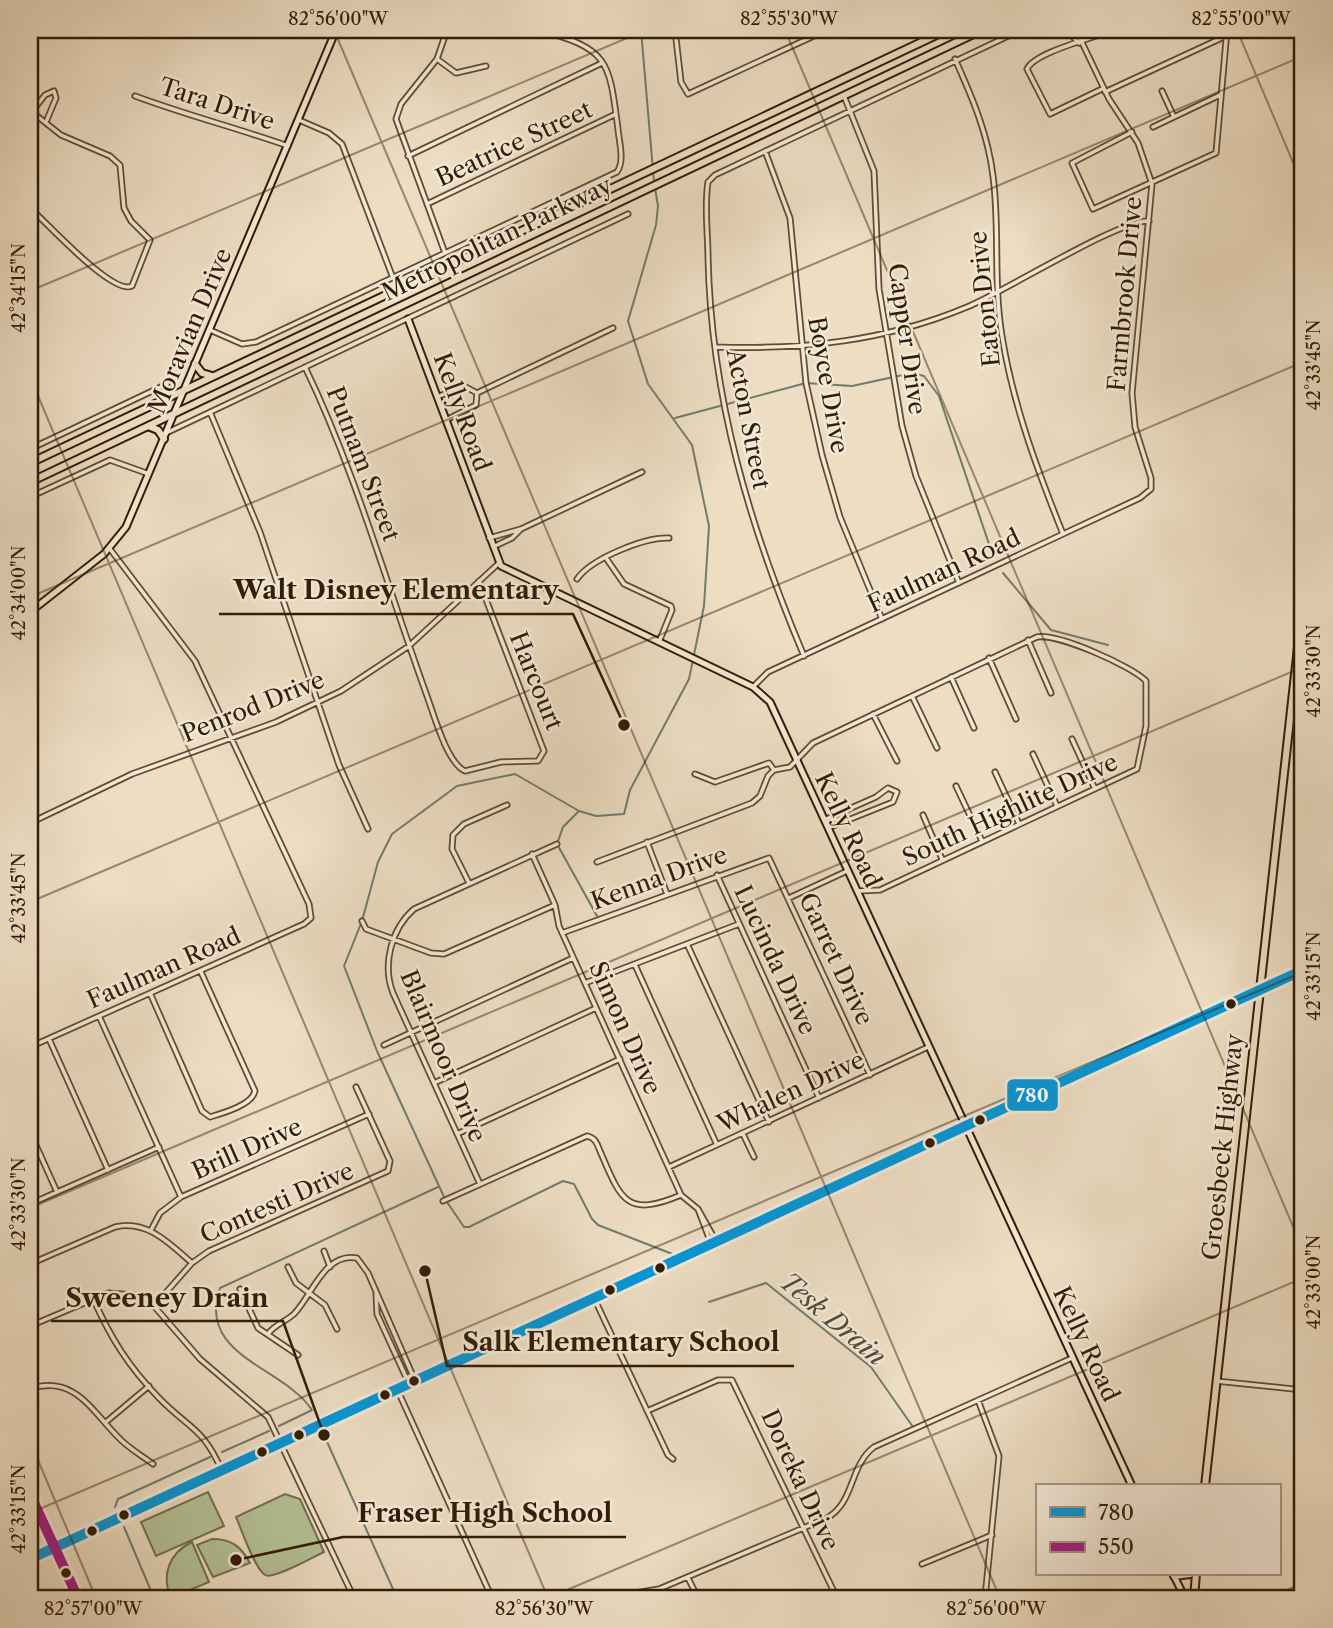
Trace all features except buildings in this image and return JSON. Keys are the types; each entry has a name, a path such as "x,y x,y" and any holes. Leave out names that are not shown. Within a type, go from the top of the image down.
{"main road":[{"name":"Metropolitan Parkway","path":"30,463 947,30"},
{"name":"Metropolitan Parkway","path":"30,482 982,30"},
{"path":"775,111 772,120 777,127"},
{"path":"275,346 280,356 276,365"},
{"path":"195,364 200,372 212,376"},
{"path":"148,426 165,436"},
{"path":"83,437 79,447 85,456"},
{"name":"Groesbeck Highway","path":"1205,1484 1303,603"},
{"path":"1194,1598 1196,1576"}],"street":[{"name":"Moravian Drive","path":"30,612 110,549 126,527 336,30"},
{"path":"444,253 396,122 397,112 437,60 447,30"},
{"path":"210,330 242,344 256,342 612,175 620,168 611,79 603,63 582,43 539,30"},
{"path":"675,30 681,82 686,94 827,30"},
{"path":"765,151 1021,30"},
{"name":"Farmbrook Drive","path":"1066,30 1084,46 1104,90 1132,132 1145,158 1152,184 1132,393 1135,427 1151,478 1151,489"},
{"name":"Farmbrook Drive","path":"1076,30 1079,41"},
{"path":"1113,30 1079,41 1027,66 1046,112 1055,113 1226,36"},
{"name":"Farmbrook Drive","path":"1132,132 1075,160 1072,167 1090,205 1096,209 1216,153 1227,30"},
{"name":"Eaton Drive","path":"955,59 975,105 989,153 994,190 997,294 1008,368 1027,443 1063,534"},
{"path":"437,60 456,73 486,66"},
{"path":"408,156 603,63"},
{"path":"30,208 75,252 121,287 129,289 150,238 131,222 124,208 123,172 118,161 67,139 31,113 45,95 54,91 56,99 46,122"},
{"path":"1162,91 1174,117"},
{"name":"Capper Drive","path":"844,95 874,171 878,278 885,335 908,449 959,583"},
{"path":"1153,127 1220,95"},
{"name":"Tara Drive","path":"135,96 205,121 235,127 289,146"},
{"name":"Beatrice Street","path":"427,204 616,114"},
{"path":"299,120 329,133 342,144 393,278"},
{"name":"Acton Street","path":"765,151 709,179 709,282 723,407 741,483 766,565 804,656"},
{"name":"Boyce Drive","path":"765,151 790,218 801,347 811,412 833,494 882,620"},
{"path":"165,436 210,412 628,214"},
{"path":"716,347 801,347 885,335 935,320 997,294 1099,240 1140,221 1149,220"},
{"name":"Kelly Road","path":"408,319 499,563 508,571 753,687 770,702 1131,1484"},
{"path":"477,393 613,328"},
{"name":"Putnam Street","path":"305,367 362,503 409,646 450,756 461,769"},
{"path":"30,449 167,384"},
{"path":"438,397 464,386 477,393"},
{"path":"446,420 476,405 477,393"},
{"path":"210,412 260,532 339,765 368,829"},
{"path":"30,497 110,460 149,474"},
{"path":"489,538 521,529 642,472"},
{"name":"Faulman Road","path":"753,687 768,673 1145,495 1151,489"},
{"path":"493,547 512,538 521,529"},
{"path":"577,579 585,567 652,537 668,538"},
{"path":"110,549 195,661 232,737"},
{"path":"606,558 624,584 671,606 672,610 659,642"},
{"name":"Penrod Drive","path":"30,823 132,774 317,704 409,646 499,563"},
{"name":"Harcourt","path":"461,769 500,762 533,762 543,755 542,741 519,689 479,581"},
{"name":"South Highlite Drive","path":"856,890 860,893 880,890 1137,769 1146,726 1148,684 1134,671 1047,636 1028,640"},
{"path":"597,862 756,801 766,778 774,771 790,767 813,743 1028,640 1051,693"},
{"path":"989,658 1016,719"},
{"path":"951,677 974,728"},
{"path":"912,696 937,748"},
{"path":"873,714 897,761"},
{"name":"Faulman Road","path":"30,1047 201,971 311,918 309,904 232,737"},
{"path":"1072,739 1095,789"},
{"path":"1033,754 1057,806"},
{"path":"695,775 715,782 769,763 774,771"},
{"path":"995,772 1019,825"},
{"path":"956,786 982,842"},
{"path":"824,820 876,797 886,789 894,788 897,792 893,802 828,828"},
{"path":"469,883 452,849 453,835 464,824 507,805"},
{"path":"923,815 942,859"},
{"path":"647,842 667,894"},
{"path":"394,940 403,920 414,909 557,844"},
{"name":"Simon Drive","path":"532,854 555,905 562,933 681,1195 698,1209 714,1245"},
{"name":"Kenna Drive","path":"562,933 769,858"},
{"name":"Garret Drive","path":"769,858 870,1075"},
{"path":"789,898 848,871"},
{"name":"Lucinda Drive","path":"717,875 819,1098"},
{"path":"362,922 366,929 431,953 451,953 555,905"},
{"path":"585,983 688,946 739,924"},
{"name":"Blairmoor Drive","path":"394,940 387,976 410,1033 480,1184"},
{"path":"688,946 769,1122"},
{"path":"384,1045 573,957"},
{"path":"635,965 718,1145"},
{"path":"30,1559 410,1386 1303,970"},
{"path":"150,993 207,1115 232,1108 256,1094 201,971"},
{"path":"434,1083 596,1008"},
{"path":"99,1016 181,1197"},
{"path":"49,1039 108,1170"},
{"name":"Whalen Drive","path":"669,1167 928,1047"},
{"path":"457,1134 620,1059"},
{"path":"356,1087 369,1114"},
{"name":"Contesti Drive","path":"154,1306 192,1263 217,1247 391,1168 369,1114"},
{"name":"Brill Drive","path":"150,1230 160,1213 181,1197 369,1114"},
{"path":"30,1132 57,1192"},
{"path":"743,1134 754,1157"},
{"path":"443,1200 587,1136 596,1142 618,1192 630,1203 649,1206 681,1195"},
{"path":"30,1204 159,1147"},
{"path":"30,1264 115,1227 129,1225 150,1230 192,1263"},
{"path":"324,1251 330,1267"},
{"path":"268,1334 293,1314 330,1267 345,1258 357,1258 364,1264 416,1383"},
{"path":"288,1268 296,1283 325,1305 337,1329"},
{"path":"240,1289 255,1322 298,1354"},
{"path":"376,1291 377,1314 410,1386"},
{"path":"30,1326 93,1298 120,1293 140,1297 154,1306 205,1364 262,1410 282,1444 354,1598"},
{"path":"93,1298 113,1343 149,1386 204,1436 222,1471"},
{"path":"595,1300 668,1455 673,1460"},
{"path":"605,1598 659,1589 804,1528 840,1508 858,1465 874,1447 1072,1358"},
{"name":"Doreka Drive","path":"647,1411 718,1380 730,1379 837,1598"},
{"path":"1216,1381 1303,1390"},
{"path":"30,1389 55,1385 71,1390 84,1398 124,1443 153,1464"},
{"path":"106,1422 149,1386"},
{"path":"398,1391 492,1598"},
{"path":"978,1400 999,1456 985,1598"},
{"path":"30,1494 78,1598"},
{"path":"922,1564 992,1535"},
{"path":"1174,1576 1185,1598"},
{"path":"688,1577 698,1598"}],"green space":[{"path":"208,1492 224,1526 156,1556 141,1522"},
{"path":"285,1494 300,1499 324,1552 269,1576 261,1571 253,1558 236,1517"},
{"path":"212,1539 225,1540 235,1545 250,1563 213,1577 197,1545"},
{"path":"192,1542 209,1582 171,1598 167,1581 169,1565 178,1552"}],"waterway":[{"path":"641,30 654,182"},
{"path":"444,1197 377,1051 344,966 362,921 378,862 392,834 457,786 515,774 579,811 596,816 624,814 630,790 689,679 704,606 709,526 692,445 648,384 628,321 656,225 658,206 655,188"},
{"path":"675,418 806,383 852,386 912,373 924,376 939,396 992,553"},
{"path":"1003,573 1051,630 1108,645"},
{"path":"578,812 563,827 557,844 597,916"},
{"name":"Tesk Drain","path":"447,1202 464,1227 469,1227 563,1181 574,1184 592,1219 598,1225 675,1255"},
{"path":"279,1426 312,1410 299,1395 231,1345 220,1330 216,1311 220,1288 438,1187"},
{"name":"Tesk Drain","path":"709,1302 766,1283 871,1367 913,1427"},
{"path":"222,1452 269,1431"},
{"path":"324,1435 397,1598"},
{"path":"115,1507 118,1499 210,1457"},
{"path":"124,1527 154,1598"}],"transit line":[{"name":"780","path":"30,1559 1303,970"},
{"name":"550","path":"30,1494 78,1598"}],"place":[{"name":"Walt Disney Elementary","path":"624,725"},
{"name":"Salk Elementary School","path":"425,1271"},
{"name":"Sweeney Drain","path":"324,1435"},
{"name":"Fraser High School","path":"236,1560"}]}
